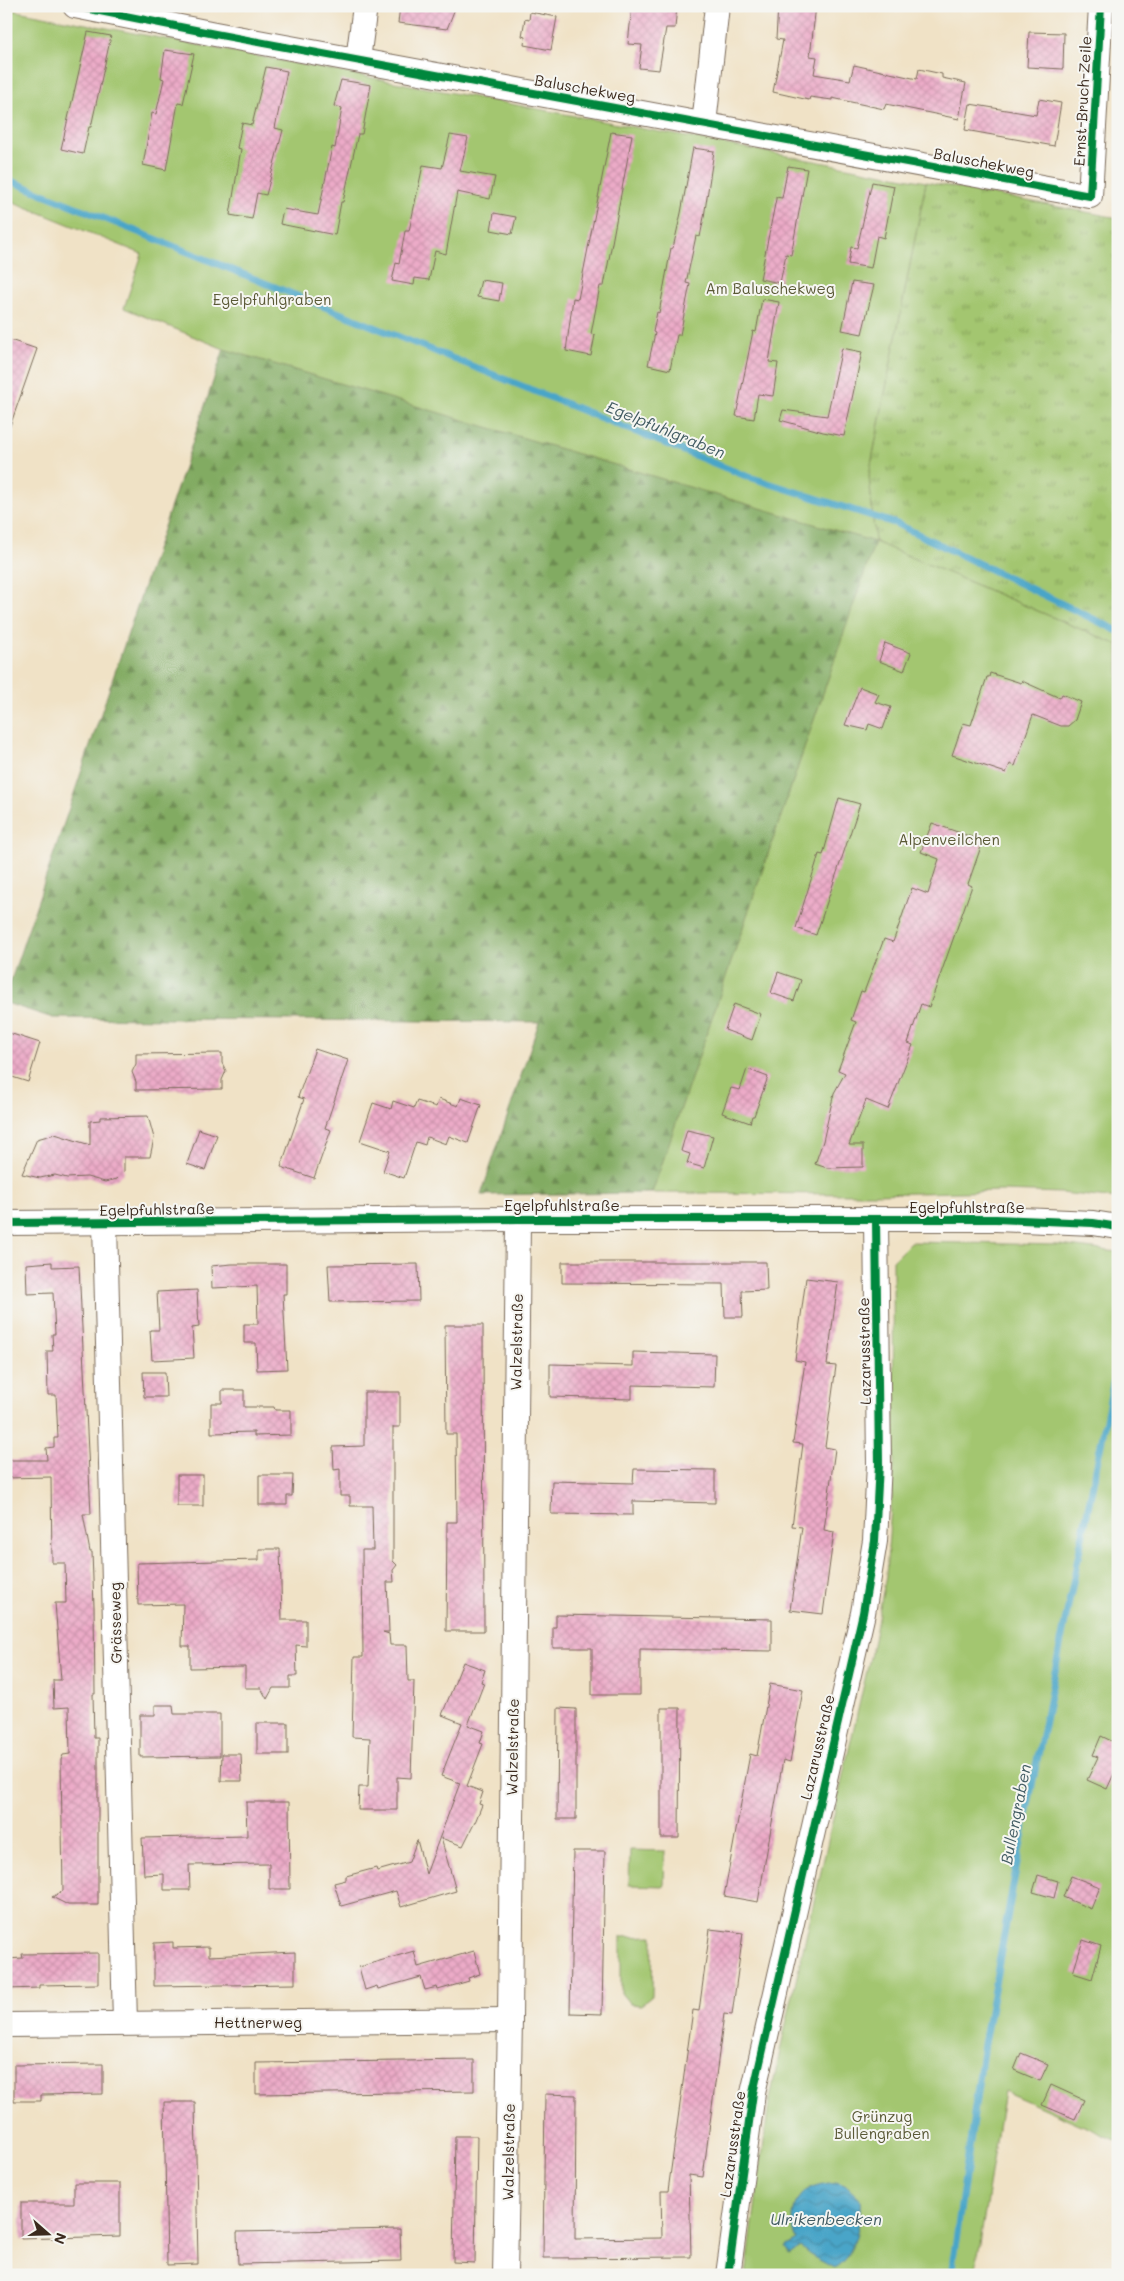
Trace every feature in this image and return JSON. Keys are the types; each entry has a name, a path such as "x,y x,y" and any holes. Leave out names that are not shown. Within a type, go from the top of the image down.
{"street":[{"name":"Baluschekweg","path":"75,6 1090,196"},
{"path":"358,60 365,6"},
{"path":"704,124 717,6"},
{"name":"Ernst-Bruch-Zeile","path":"1090,196 1101,6"},
{"name":"Egelpfuhlstraße","path":"6,1223 518,1218 996,1219 1092,1223 1118,1227"},
{"name":"Walzelstraße","path":"505,2275 510,2020 518,1218"},
{"name":"Lazarusstraße","path":"728,2275 753,2093 863,1613 875,1541 879,1464 876,1220"},
{"name":"Grässeweg","path":"106,1223 126,2023"},
{"name":"Hettnerweg","path":"6,2025 510,2020"}],"green space":[{"name":"Am Baluschekweg","path":"6,9 926,182 869,475 875,542 224,349 124,308 142,254 6,199"},
{"path":"926,182 1118,218 1118,645 875,542 869,475"},
{"path":"224,349 875,542 652,1193 481,1195 539,1022 53,1018 6,1003 6,995"},
{"name":"Alpenveilchen","path":"875,542 1118,645 1118,1199 1061,1193 1003,1191 873,1194 652,1193"},
{"name":"Grünzug Bullengraben","path":"911,1242 1060,1245 1118,1252 1118,2141 1004,2091 975,2275 746,2275 769,2104 874,1640 886,1575 894,1467 893,1260"},
{"path":"630,1850 665,1851 664,1886 629,1885"},
{"path":"653,1936 652,1996 641,2005 630,2004 621,1993 621,1937"}],"water":[{"name":"Ulrikenbecken","path":"836,2182 845,2185 860,2199 860,2218 852,2247 841,2263 834,2268 810,2255 800,2247 789,2254 785,2247 797,2240 793,2217 794,2208 801,2195 812,2187"}],"building":[{"path":"400,6 456,6 447,29 398,23"},
{"path":"632,6 677,6 675,28 666,28 659,70 639,68 642,45 628,44"},
{"path":"778,6 816,6 810,56 817,57 814,74 850,80 854,65 917,79 919,69 942,74 942,78 966,83 959,119 886,104 884,109 832,98 832,100 810,97 809,100 773,92 783,40 776,39"},
{"path":"530,12 557,17 551,50 524,45 525,37 522,36 525,19 529,20"},
{"path":"88,32 111,36 91,127 89,127 83,154 61,149"},
{"path":"1029,32 1064,33 1063,69 1027,67"},
{"path":"165,50 194,54 183,104 178,103 166,170 143,165 152,113 156,114 164,79 161,78"},
{"path":"266,67 287,71 275,128 283,130 266,195 257,193 252,219 230,215 241,149 237,148 242,123 252,125"},
{"path":"341,80 371,85 362,134 358,134 335,235 280,224 283,209 318,215 332,147 335,148 342,108 334,106"},
{"path":"1039,99 1061,103 1054,146 965,130 970,104 1036,115"},
{"path":"611,132 632,135 604,286 600,286 591,334 595,335 591,356 566,351 573,298 578,299"},
{"path":"450,135 468,138 460,171 495,177 490,199 457,192 446,254 435,251 429,280 415,278 414,285 392,281 396,263 399,264 405,231 409,231 423,165 442,168"},
{"path":"693,148 714,151 700,237 696,236 686,283 690,284 680,335 677,335 670,370 648,365 655,333 653,332 657,312 659,313"},
{"path":"788,166 807,169 791,255 786,254 780,283 760,279 776,197 782,198"},
{"path":"872,182 894,186 884,238 877,236 871,268 848,264 851,247 857,248"},
{"path":"494,213 516,217 512,234 491,230"},
{"path":"481,280 502,283 499,301 477,297"},
{"path":"852,282 874,285 862,334 842,330"},
{"path":"762,299 779,302 769,362 778,363 773,396 758,394 754,419 736,416 753,331 756,332"},
{"path":"10,340 37,349 9,429 6,428 6,351"},
{"path":"842,348 862,352 844,436 780,420 783,410 827,416"},
{"path":"885,643 911,653 904,671 879,661"},
{"path":"990,673 1021,683 1022,681 1060,698 1062,694 1081,702 1075,720 1068,726 1061,726 1033,715 1015,766 1010,764 1006,773 952,755 963,723 971,725"},
{"path":"860,687 879,694 875,702 891,707 883,729 869,724 867,730 845,725"},
{"path":"839,798 860,804 816,935 796,928 819,854 823,855"},
{"path":"932,823 983,841 968,884 972,886 929,1007 921,1004 908,1043 913,1045 888,1109 866,1100 849,1145 863,1145 863,1167 827,1168 815,1164 823,1141 834,1093 845,1073 838,1070 856,1022 851,1020 861,991 864,992 884,939 893,942 912,888 928,894 939,859 921,852"},
{"path":"778,972 801,980 794,1001 771,993"},
{"path":"734,1004 761,1014 752,1040 725,1030"},
{"path":"6,1032 40,1043 28,1082 6,1075"},
{"path":"315,1049 348,1060 325,1128 331,1130 314,1178 281,1167 304,1099 298,1097"},
{"path":"222,1053 222,1063 226,1071 222,1080 222,1089 136,1090 136,1082 132,1072 136,1064 136,1054"},
{"path":"747,1069 768,1077 750,1123 722,1113 731,1088 740,1090"},
{"path":"461,1098 481,1105 468,1143 449,1136 446,1144 427,1137 425,1145 416,1142 404,1178 383,1171 390,1151 360,1141 373,1103 391,1109 393,1101 414,1108 417,1101 436,1107 439,1099 458,1106"},
{"path":"148,1116 154,1138 150,1157 124,1157 124,1172 117,1179 105,1182 87,1177 67,1178 55,1175 40,1178 22,1174 37,1139 55,1134 90,1145 90,1121 100,1120 100,1117"},
{"path":"199,1129 217,1135 205,1170 187,1164"},
{"path":"687,1130 713,1136 704,1168 687,1163 690,1154 681,1151"},
{"path":"52,1262 52,1267 79,1266 91,1514 83,1514 90,1552 92,1552 94,1738 98,1738 98,1905 68,1905 52,1897 63,1891 61,1760 63,1755 70,1754 69,1707 54,1708 53,1680 61,1680 55,1603 66,1603 65,1563 52,1563 51,1477 6,1478 6,1460 47,1460 46,1448 54,1447 54,1438 58,1438 56,1395 48,1395 47,1351 53,1351 52,1334 55,1334 53,1293 27,1294 26,1264"},
{"path":"562,1262 766,1262 767,1290 742,1291 743,1317 725,1317 724,1284 562,1283"},
{"path":"286,1264 286,1294 283,1294 287,1369 257,1370 256,1343 244,1343 244,1324 258,1324 257,1286 212,1288 211,1266"},
{"path":"418,1264 419,1301 330,1302 328,1265"},
{"path":"806,1278 838,1282 827,1365 836,1366 825,1447 835,1449 824,1530 834,1532 823,1614 790,1610 802,1527 792,1526 803,1444 793,1443 805,1362 795,1360"},
{"path":"197,1290 199,1327 192,1328 194,1358 152,1360 150,1330 159,1330 157,1292"},
{"path":"445,1325 483,1325 484,1631 446,1631 447,1522 457,1522 456,1434 446,1434"},
{"path":"633,1352 715,1354 714,1387 632,1385 632,1399 550,1397 550,1364 633,1366"},
{"path":"143,1372 165,1372 166,1397 144,1397"},
{"path":"222,1390 244,1390 244,1407 274,1407 275,1410 291,1410 291,1435 254,1436 254,1432 211,1433 211,1403 222,1403"},
{"path":"364,1392 400,1392 400,1427 393,1427 393,1561 397,1565 393,1570 394,1582 387,1582 389,1632 383,1632 389,1634 390,1645 407,1645 408,1681 414,1681 411,1778 397,1777 397,1810 358,1810 359,1787 368,1787 370,1738 352,1737 354,1657 363,1657 362,1550 373,1550 372,1506 350,1506 350,1496 340,1496 340,1469 334,1470 333,1447 364,1446"},
{"path":"634,1469 715,1470 715,1503 633,1501 633,1515 551,1514 552,1481 633,1483"},
{"path":"177,1475 203,1475 203,1506 177,1506"},
{"path":"259,1475 293,1475 292,1496 287,1496 287,1505 259,1505"},
{"path":"259,1549 280,1549 282,1620 306,1620 306,1646 296,1645 297,1676 290,1676 290,1688 273,1688 267,1699 261,1688 245,1688 245,1667 190,1668 190,1646 182,1646 183,1604 138,1605 137,1563 259,1560"},
{"path":"556,1615 772,1619 772,1651 640,1649 640,1695 592,1695 592,1648 553,1648 553,1627 556,1627"},
{"path":"463,1662 485,1670 481,1682 484,1683 468,1725 484,1731 480,1743 483,1744 467,1786 483,1792 479,1804 482,1805 463,1846 441,1838 456,1891 401,1907 396,1891 341,1906 334,1883 346,1880 346,1876 376,1868 377,1871 409,1862 417,1840 426,1874 460,1783 441,1776 462,1723 442,1715"},
{"path":"770,1684 803,1690 790,1762 783,1760 758,1902 724,1896 750,1754 757,1756"},
{"path":"155,1705 173,1705 174,1714 220,1714 220,1756 140,1757 140,1715 155,1715"},
{"path":"558,1708 576,1709 576,1819 557,1819"},
{"path":"661,1708 680,1708 679,1838 661,1838"},
{"path":"257,1723 288,1723 288,1754 257,1754"},
{"path":"1101,1736 1118,1744 1118,1765 1107,1789 1087,1780 1098,1757 1093,1755"},
{"path":"222,1754 241,1754 242,1781 221,1781"},
{"path":"246,1802 289,1802 290,1889 269,1889 269,1864 189,1865 190,1890 164,1890 164,1874 144,1875 142,1838 247,1836"},
{"path":"573,1851 605,1851 602,2014 570,2013"},
{"path":"1038,1875 1058,1881 1054,1898 1033,1892"},
{"path":"1071,1876 1100,1887 1091,1909 1063,1897"},
{"path":"710,1929 743,1933 732,2015 724,2014 703,2177 689,2175 691,2257 543,2258 545,2094 576,2095 575,2239 662,2238 661,2191 668,2191 693,2010 699,2011"},
{"path":"1083,1940 1101,1946 1092,1979 1073,1973"},
{"path":"173,1942 173,1948 209,1947 209,1956 295,1952 295,1984 154,1986 154,1943"},
{"path":"414,1951 418,1967 474,1951 480,1974 468,1978 469,1981 438,1990 437,1987 425,1990 421,1977 378,1989 377,1986 365,1990 359,1967"},
{"path":"98,1953 98,1984 39,1985 39,1988 6,1989 6,1959 23,1958 22,1954"},
{"path":"1021,2053 1048,2064 1040,2081 1014,2070"},
{"path":"474,2060 474,2091 256,2094 256,2063"},
{"path":"103,2064 103,2094 41,2095 41,2101 14,2101 14,2065"},
{"path":"1051,2085 1084,2100 1075,2119 1042,2105"},
{"path":"164,2102 195,2102 198,2264 167,2265"},
{"path":"455,2136 477,2136 475,2263 453,2262"},
{"path":"74,2183 120,2183 120,2236 21,2239 21,2203 74,2203"},
{"path":"400,2229 401,2261 238,2264 237,2232"}],"waterway":[{"name":"Egelpfuhlgraben","path":"6,179 746,476 897,524 1118,631"},
{"name":"Bullengraben","path":"951,2275 984,2044 1025,1820 1118,1360"}],"cycle path":[{"path":"75,6 215,34 1090,196 1101,6"},
{"path":"6,1223 518,1219 996,1219 1093,1223 1118,1227"},
{"path":"728,2275 753,2093 863,1613 875,1541 879,1464 876,1220"}]}
